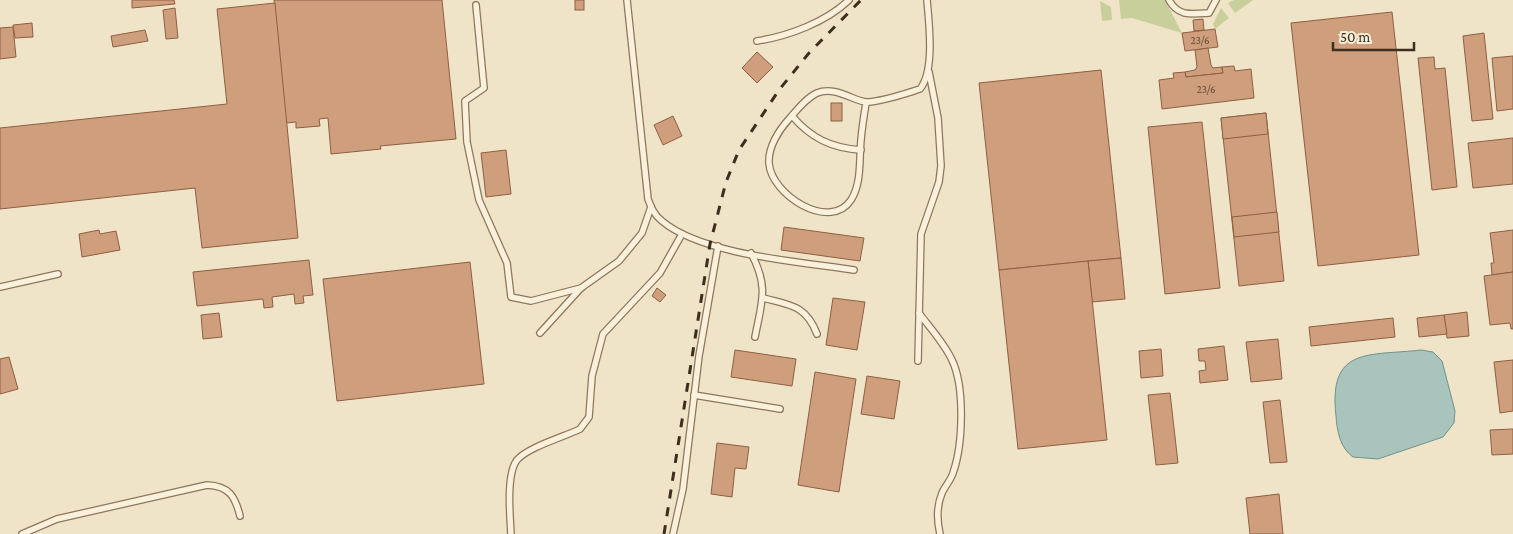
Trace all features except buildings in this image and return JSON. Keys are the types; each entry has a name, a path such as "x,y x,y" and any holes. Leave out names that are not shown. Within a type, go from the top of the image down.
{"lane":[{"path":"627,0 647,190 651,207 661,221 682,234 718,246 854,270"},
{"path":"758,41 794,32 833,12 849,0"},
{"path":"918,360 921,234 925,216 939,182 941,166 938,118 928,68 929,24 927,0"},
{"path":"1169,0 1174,8 1186,15 1209,12 1216,0"},
{"path":"476,5 484,88 465,101 467,142 479,200 507,262 511,297 532,301 581,288"},
{"path":"866,102 857,186 847,204 834,212 800,205 783,191 773,176 769,165 770,152 776,137 792,116 811,97 823,92 846,94 866,102 920,89 924,84 928,68"},
{"path":"792,116 807,132 820,141 835,146 861,150"},
{"path":"540,332 581,288 619,261 642,233 651,207"},
{"path":"510,534 510,496 513,469 517,461 531,450 580,429 586,424 590,408 592,376 603,334 660,273 682,234"},
{"path":"673,534 683,489 694,395 718,246"},
{"path":"751,253 762,276 763,298 755,337"},
{"path":"0,287 58,274"},
{"path":"763,298 802,310 812,322 817,334"},
{"path":"919,313 952,360 958,382 959,444 952,478 942,491 939,501 938,523 940,534"},
{"path":"694,395 780,409"},
{"path":"22,534 57,519 202,486 216,486 228,490 233,495 240,516"}],"green space":[{"path":"1119,0 1165,0 1182,33 1132,18 1121,19"},
{"path":"1234,0 1253,0 1235,13 1228,3"},
{"path":"1100,1 1111,7 1112,20 1102,21"},
{"path":"1221,8 1229,18 1215,29 1213,24"}],"water":[{"path":"1421,350 1433,352 1442,361 1455,411 1454,423 1443,437 1378,459 1353,457 1342,444 1337,427 1335,393 1339,377 1346,366 1356,359 1369,355"}],"railway":[{"path":"664,534 710,244 726,182 739,150 779,90 809,53 861,0"}]}
